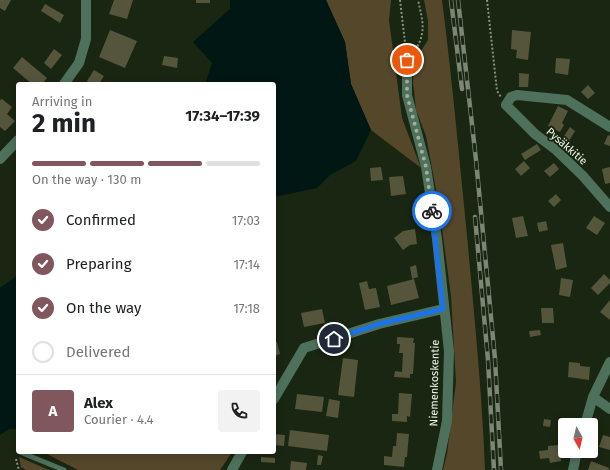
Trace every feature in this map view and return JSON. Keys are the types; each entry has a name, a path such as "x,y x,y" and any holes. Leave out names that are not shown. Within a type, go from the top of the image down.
{"street":[{"path":"65,82 79,63 86,39 86,0"},
{"name":"Niemenkoskentie","path":"407,60 407,95 426,167 436,239 448,351 447,421 437,470"},
{"path":"506,104 511,97 517,95 566,100 610,127"},
{"name":"Pysäkkitie","path":"506,104 535,134 555,149 583,176 610,207"},
{"path":"0,159 16,142"},
{"path":"276,396 304,348 379,324 443,309"},
{"path":"587,418 593,396 610,362"},
{"path":"593,396 610,409"},
{"path":"232,470 241,454"},
{"path":"572,470 575,458"}],"lane":[{"path":"25,454 64,470"}],"path":[{"path":"400,0 407,60"},
{"path":"407,60 419,44 424,27 418,0"},
{"path":"487,0 496,91 506,104"},
{"path":"18,454 19,470"}],"shaded area":[{"path":"326,0 391,0 389,20 402,118 421,168 371,130 351,84 345,42"},
{"path":"424,0 442,0 467,235 480,381 485,470 443,470 447,454 456,382 451,296 439,206 426,136 416,110 413,82 414,62 428,40 428,21"},
{"path":"47,454 231,454 220,470 78,470"},
{"path":"19,457 49,470 26,470 21,467"}],"water":[{"path":"230,0 326,0 345,42 351,84 371,130 356,161 330,175 317,188 276,197 276,82 206,82 212,63 193,42 230,9"},
{"path":"16,276 16,429 9,429 0,435 0,288"}],"building":[{"path":"0,0 11,0 5,11 0,8"},
{"path":"114,0 133,0 127,19 109,14"},
{"path":"196,0 210,0 210,3 196,3"},
{"path":"45,4 64,15 60,23 41,11"},
{"path":"110,30 137,41 125,68 99,57"},
{"path":"512,30 531,32 528,60 516,58 517,50 511,49"},
{"path":"54,49 62,55 51,69 44,63"},
{"path":"164,56 178,58 177,68 162,65"},
{"path":"22,57 47,78 44,82 30,82 13,68"},
{"path":"556,58 570,59 568,75 555,73"},
{"path":"94,70 104,76 100,82 87,81"},
{"path":"519,73 529,74 528,87 519,87"},
{"path":"588,85 595,93 588,99 581,92"},
{"path":"2,99 12,107 7,114 15,121 5,131 0,127 0,100"},
{"path":"558,106 568,111 562,123 564,125 560,132 548,126"},
{"path":"570,127 575,131 566,146 560,142"},
{"path":"608,135 610,136 610,146 604,144"},
{"path":"537,144 541,150 525,160 521,154"},
{"path":"524,161 530,168 521,176 515,169"},
{"path":"554,163 559,169 550,177 544,171"},
{"path":"381,167 383,180 371,181 370,168"},
{"path":"610,167 610,183 605,184 602,169"},
{"path":"403,176 406,194 391,196 389,177"},
{"path":"556,194 561,200 554,207 548,201"},
{"path":"523,216 528,236 516,238 512,218"},
{"path":"594,216 605,223 597,235 586,228"},
{"path":"546,221 548,230 539,232 537,223"},
{"path":"415,229 417,244 410,245 403,250 394,238 403,231"},
{"path":"563,243 567,267 556,270 551,245"},
{"path":"416,265 418,277 412,279 410,267"},
{"path":"604,274 610,280 610,283 598,295 591,288"},
{"path":"561,278 573,280 570,297 559,295"},
{"path":"414,279 419,298 391,305 387,286"},
{"path":"367,281 369,289 376,288 380,307 365,310 359,283"},
{"path":"610,300 610,320 600,312"},
{"path":"541,308 553,308 554,323 542,323"},
{"path":"322,309 325,323 304,327 301,313"},
{"path":"540,330 541,335 530,337 529,331"},
{"path":"397,337 414,338 413,374 410,374 410,378 394,377 395,371 402,372 403,353 399,353 400,344 397,344"},
{"path":"276,342 280,354 276,355"},
{"path":"343,358 358,360 354,397 338,395"},
{"path":"569,362 580,363 580,366 590,367 589,380 568,377"},
{"path":"399,393 412,394 410,417 407,416 407,422 392,421 392,414 398,414"},
{"path":"297,394 324,397 322,412 295,409"},
{"path":"329,399 340,401 338,418 326,416"},
{"path":"544,419 551,420 550,427 543,426"},
{"path":"290,430 329,435 327,451 288,446"},
{"path":"397,433 409,434 407,457 405,457 404,467 384,465 384,456 392,457 393,446 396,446"},
{"path":"276,434 285,435 284,446 276,445"},
{"path":"603,435 610,437 610,450 599,447"},
{"path":"558,445 558,458 561,458 561,461 550,463 549,458 540,459 539,451 548,450 548,446"},
{"path":"318,455 323,456 321,465 317,465"},
{"path":"261,457 275,458 275,463 261,462"},
{"path":"291,461 307,463 306,470 290,470"},
{"path":"591,461 609,468 609,470 588,470"}],"railway":[{"path":"451,0 462,89"},
{"path":"458,0 476,160 495,359 501,470"},
{"path":"475,217 488,360 494,470"}],"way so far":[{"path":"407,60 407,95 426,167 432,211"}],"route":[{"path":"334,339 379,324 443,309 432,211"}]}
